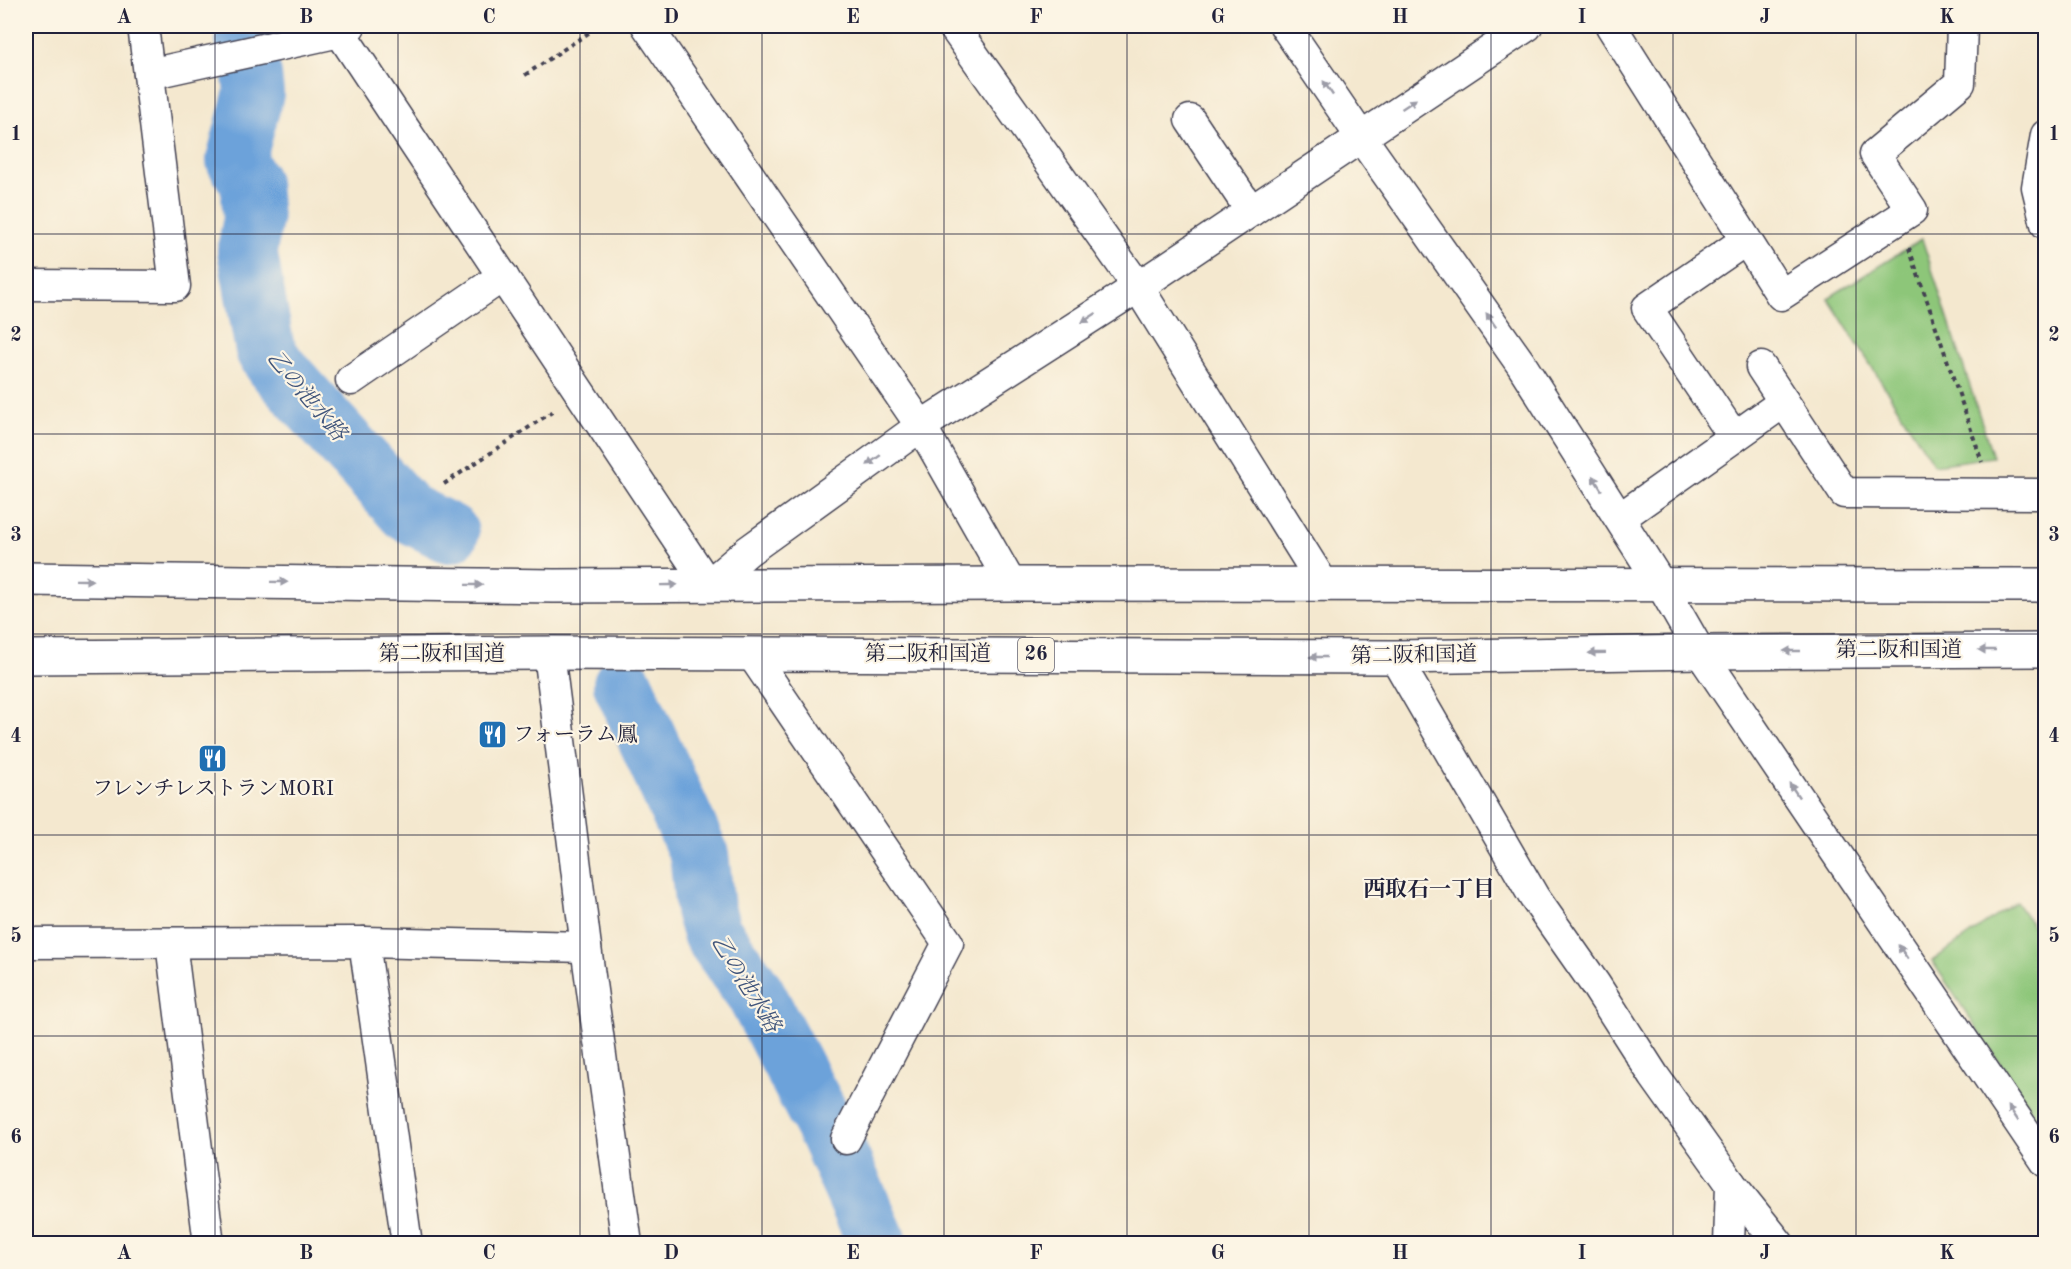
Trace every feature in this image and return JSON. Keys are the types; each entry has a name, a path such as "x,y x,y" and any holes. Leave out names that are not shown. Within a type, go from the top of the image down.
{"highway":[{"path":"26,579 554,586 2046,585"},
{"name":"第二阪和国道","path":"26,657 751,653 1395,657 2046,650"}],"street":[{"path":"26,285 176,286 143,26"},
{"path":"647,26 921,426 1011,584"},
{"path":"953,26 1138,286 1324,585"},
{"path":"1285,26 1521,364 1620,518 1700,652 2046,1161"},
{"path":"149,74 345,29 503,276 708,585 748,551 921,426 1138,286 1527,26"},
{"path":"1611,26 1781,295 1912,210 1875,154 1960,83 1962,26"},
{"path":"1190,120 1251,211"},
{"path":"2046,135 2042,179 2037,187 2046,224"},
{"path":"1734,437 1647,308 1746,240"},
{"path":"351,380 503,276"},
{"path":"1761,367 1844,493 2046,494"},
{"path":"1620,518 1784,402"},
{"path":"549,653 627,1244"},
{"path":"751,653 948,943 846,1139"},
{"path":"1395,657 1534,897 1654,1076 1731,1184 1779,1244"},
{"path":"26,943 364,942 586,947"},
{"path":"364,942 407,1244"},
{"path":"171,943 209,1244"},
{"path":"1730,1244 1731,1184"}],"path":[{"path":"525,75 599,26"},
{"path":"1899,219 1993,494"},
{"path":"444,484 581,393"}],"green space":[{"path":"1922,239 1993,457 1934,465 1828,298"},
{"path":"2016,902 2045,944 2045,1132 1932,961"}],"waterway":[{"name":"乙の池水路","path":"245,39 246,26"},
{"name":"乙の池水路","path":"252,75 254,93 236,160 250,183 253,219 247,250 265,350 277,368 407,512 449,533"},
{"name":"乙の池水路","path":"623,684 699,854 705,909 712,933 755,993 829,1134 878,1244"}],"place":[{"name":"フォーラム鳳","path":"492,735"},
{"name":"フレンチレストランMORI","path":"213,758"}],"district":[{"name":"西取石一丁目","path":"1429,890"}]}
